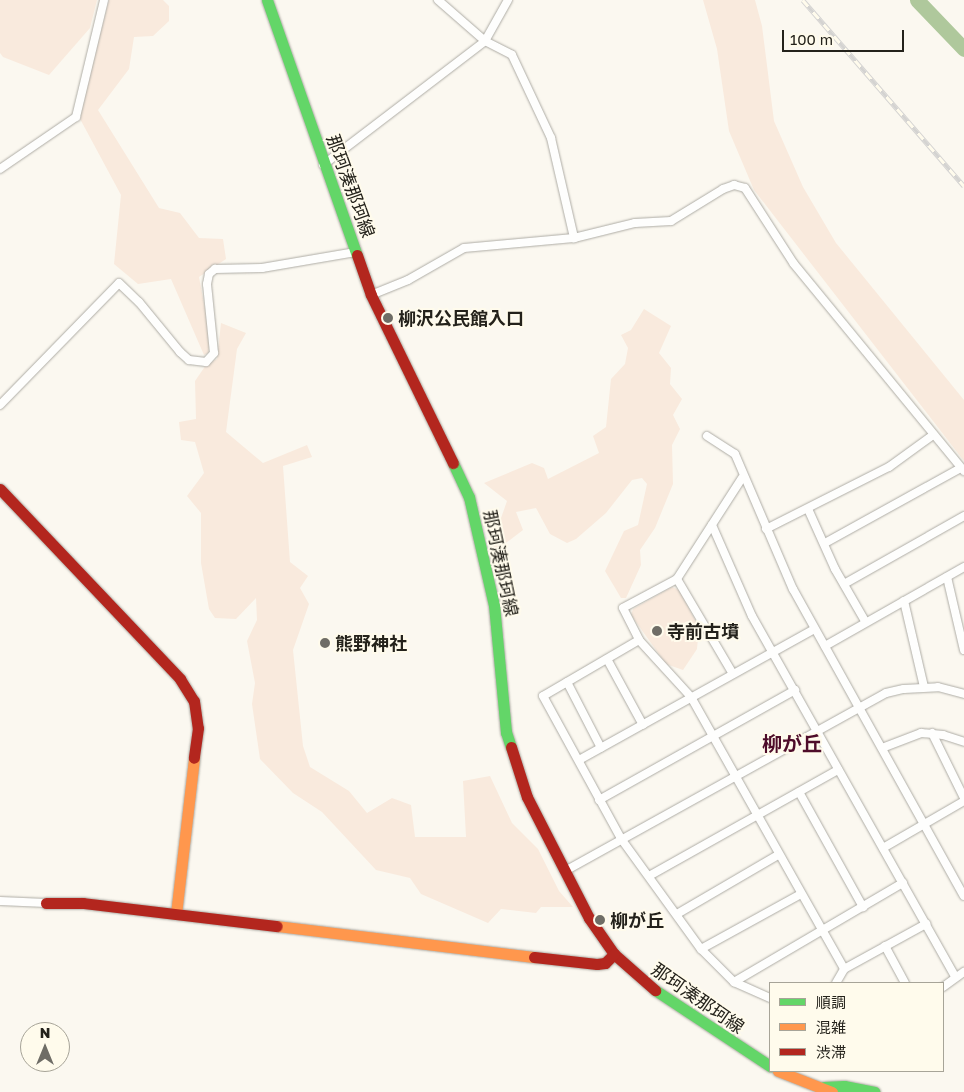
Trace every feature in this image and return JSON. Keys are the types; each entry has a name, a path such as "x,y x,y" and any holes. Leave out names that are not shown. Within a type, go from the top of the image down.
{"main road":[{"name":"那珂湊那珂線","path":"267,0 323,165 371,295 469,497 494,605 506,732 527,797 589,918 614,954 667,1002 769,1065"},
{"path":"0,490 180,679 194,700 198,728 176,914"},
{"path":"46,902 83,903 597,964 604,963 614,954"},
{"path":"783,1072 832,1092"},
{"path":"821,1087 844,1086 874,1092"}],"street":[{"path":"0,168 76,117 104,0"},
{"path":"438,0 485,41 512,55 551,138 574,238"},
{"path":"323,165 485,41 508,0"},
{"path":"371,295 408,280 464,248 574,238 635,223 670,221 723,189 734,185 745,188 794,264 962,470 825,544"},
{"path":"0,405 119,283 139,302 180,352 189,360 206,362 214,353 207,284 209,274 215,269 262,268 356,252"},
{"path":"766,530 889,467 933,435"},
{"path":"707,436 735,454 742,478 814,629 964,896"},
{"path":"742,478 677,579 622,608 639,640 692,697 758,815 778,855 844,969"},
{"path":"808,509 844,584 865,621"},
{"path":"844,584 964,516"},
{"path":"712,525 752,616 774,651 838,770 956,977"},
{"path":"825,646 865,621 964,567"},
{"path":"946,577 964,650"},
{"path":"677,579 733,674"},
{"path":"904,601 924,687"},
{"path":"579,760 814,629"},
{"path":"639,640 543,696 622,840 701,949 734,982 769,998"},
{"path":"607,660 643,725"},
{"path":"568,682 601,748"},
{"path":"565,871 736,778 817,730 886,694 924,687 964,694"},
{"path":"599,800 795,690"},
{"path":"882,748 909,735 932,733 964,742"},
{"path":"883,848 924,823 963,795 932,733"},
{"path":"649,876 838,770"},
{"path":"800,792 863,907"},
{"path":"677,914 778,855"},
{"path":"734,982 903,883"},
{"path":"701,949 801,894"},
{"path":"0,900 46,902"},
{"path":"837,982 844,969 926,924"},
{"path":"885,946 905,982"},
{"path":"944,986 964,972"}],"shaded area":[{"path":"0,0 97,0 90,28 49,75 3,57 0,53"},
{"path":"109,0 163,0 169,6 169,21 153,36 134,37 129,69 98,110 159,208 180,213 199,238 223,239 226,259 199,277 211,340 208,353 204,355 171,279 138,284 114,264 121,195 79,117"},
{"path":"703,0 755,0 762,26 774,121 803,187 836,243 964,400 964,461 754,190 729,131 717,49"},
{"path":"644,309 671,326 659,353 671,368 670,384 682,399 673,415 680,429 672,445 673,484 655,528 640,550 641,565 626,598 621,598 605,571 624,531 638,525 647,484 642,478 632,480 606,513 576,539 567,543 550,534 536,508 516,512 523,530 494,552 487,530 500,521 507,501 484,483 532,463 544,468 548,479 599,453 593,436 606,427 611,379 625,364 628,348 621,335 631,330"},
{"path":"221,323 246,333 237,349 226,432 263,463 307,445 312,457 283,466 290,562 308,576 300,588 309,604 293,650 303,746 310,767 349,791 367,813 392,798 411,805 415,837 466,837 463,781 490,776 512,823 538,849 559,891 573,907 541,907 536,913 501,909 488,923 421,894 410,878 376,870 322,812 293,793 260,759 252,704 255,683 247,641 257,620 256,598 236,619 215,618 209,609 201,563 201,513 187,496 204,473 195,442 181,440 179,422 196,419 195,381 206,365 217,359"},
{"path":"672,587 679,590 699,627 697,649 683,670 666,664 631,615 633,609"}],"waterway":[{"path":"917,0 964,49"}],"railway":[{"path":"803,0 964,186"}],"traffic: fast":[{"path":"267,0 357,255"},
{"path":"453,463 469,497 494,605 506,732 511,747"},
{"path":"655,990 769,1065"},
{"path":"824,1087 844,1086 874,1092"}],"traffic: slow":[{"path":"176,914 194,758"},
{"path":"277,926 534,957"},
{"path":"781,1072 832,1092"}],"traffic: jam":[{"path":"357,255 371,295 453,463"},
{"path":"0,489 180,679 194,701 198,728 194,758"},
{"path":"511,747 527,797 589,918 614,954 655,990"},
{"path":"46,903 83,903 277,926"},
{"path":"534,957 597,964 605,963 614,954"}],"place":[{"name":"柳沢公民館入口","path":"388,318"},
{"name":"寺前古墳","path":"657,631"},
{"name":"熊野神社","path":"325,643"},
{"name":"柳が丘","path":"600,920"}],"district":[{"name":"柳が丘","path":"792,743"}]}
